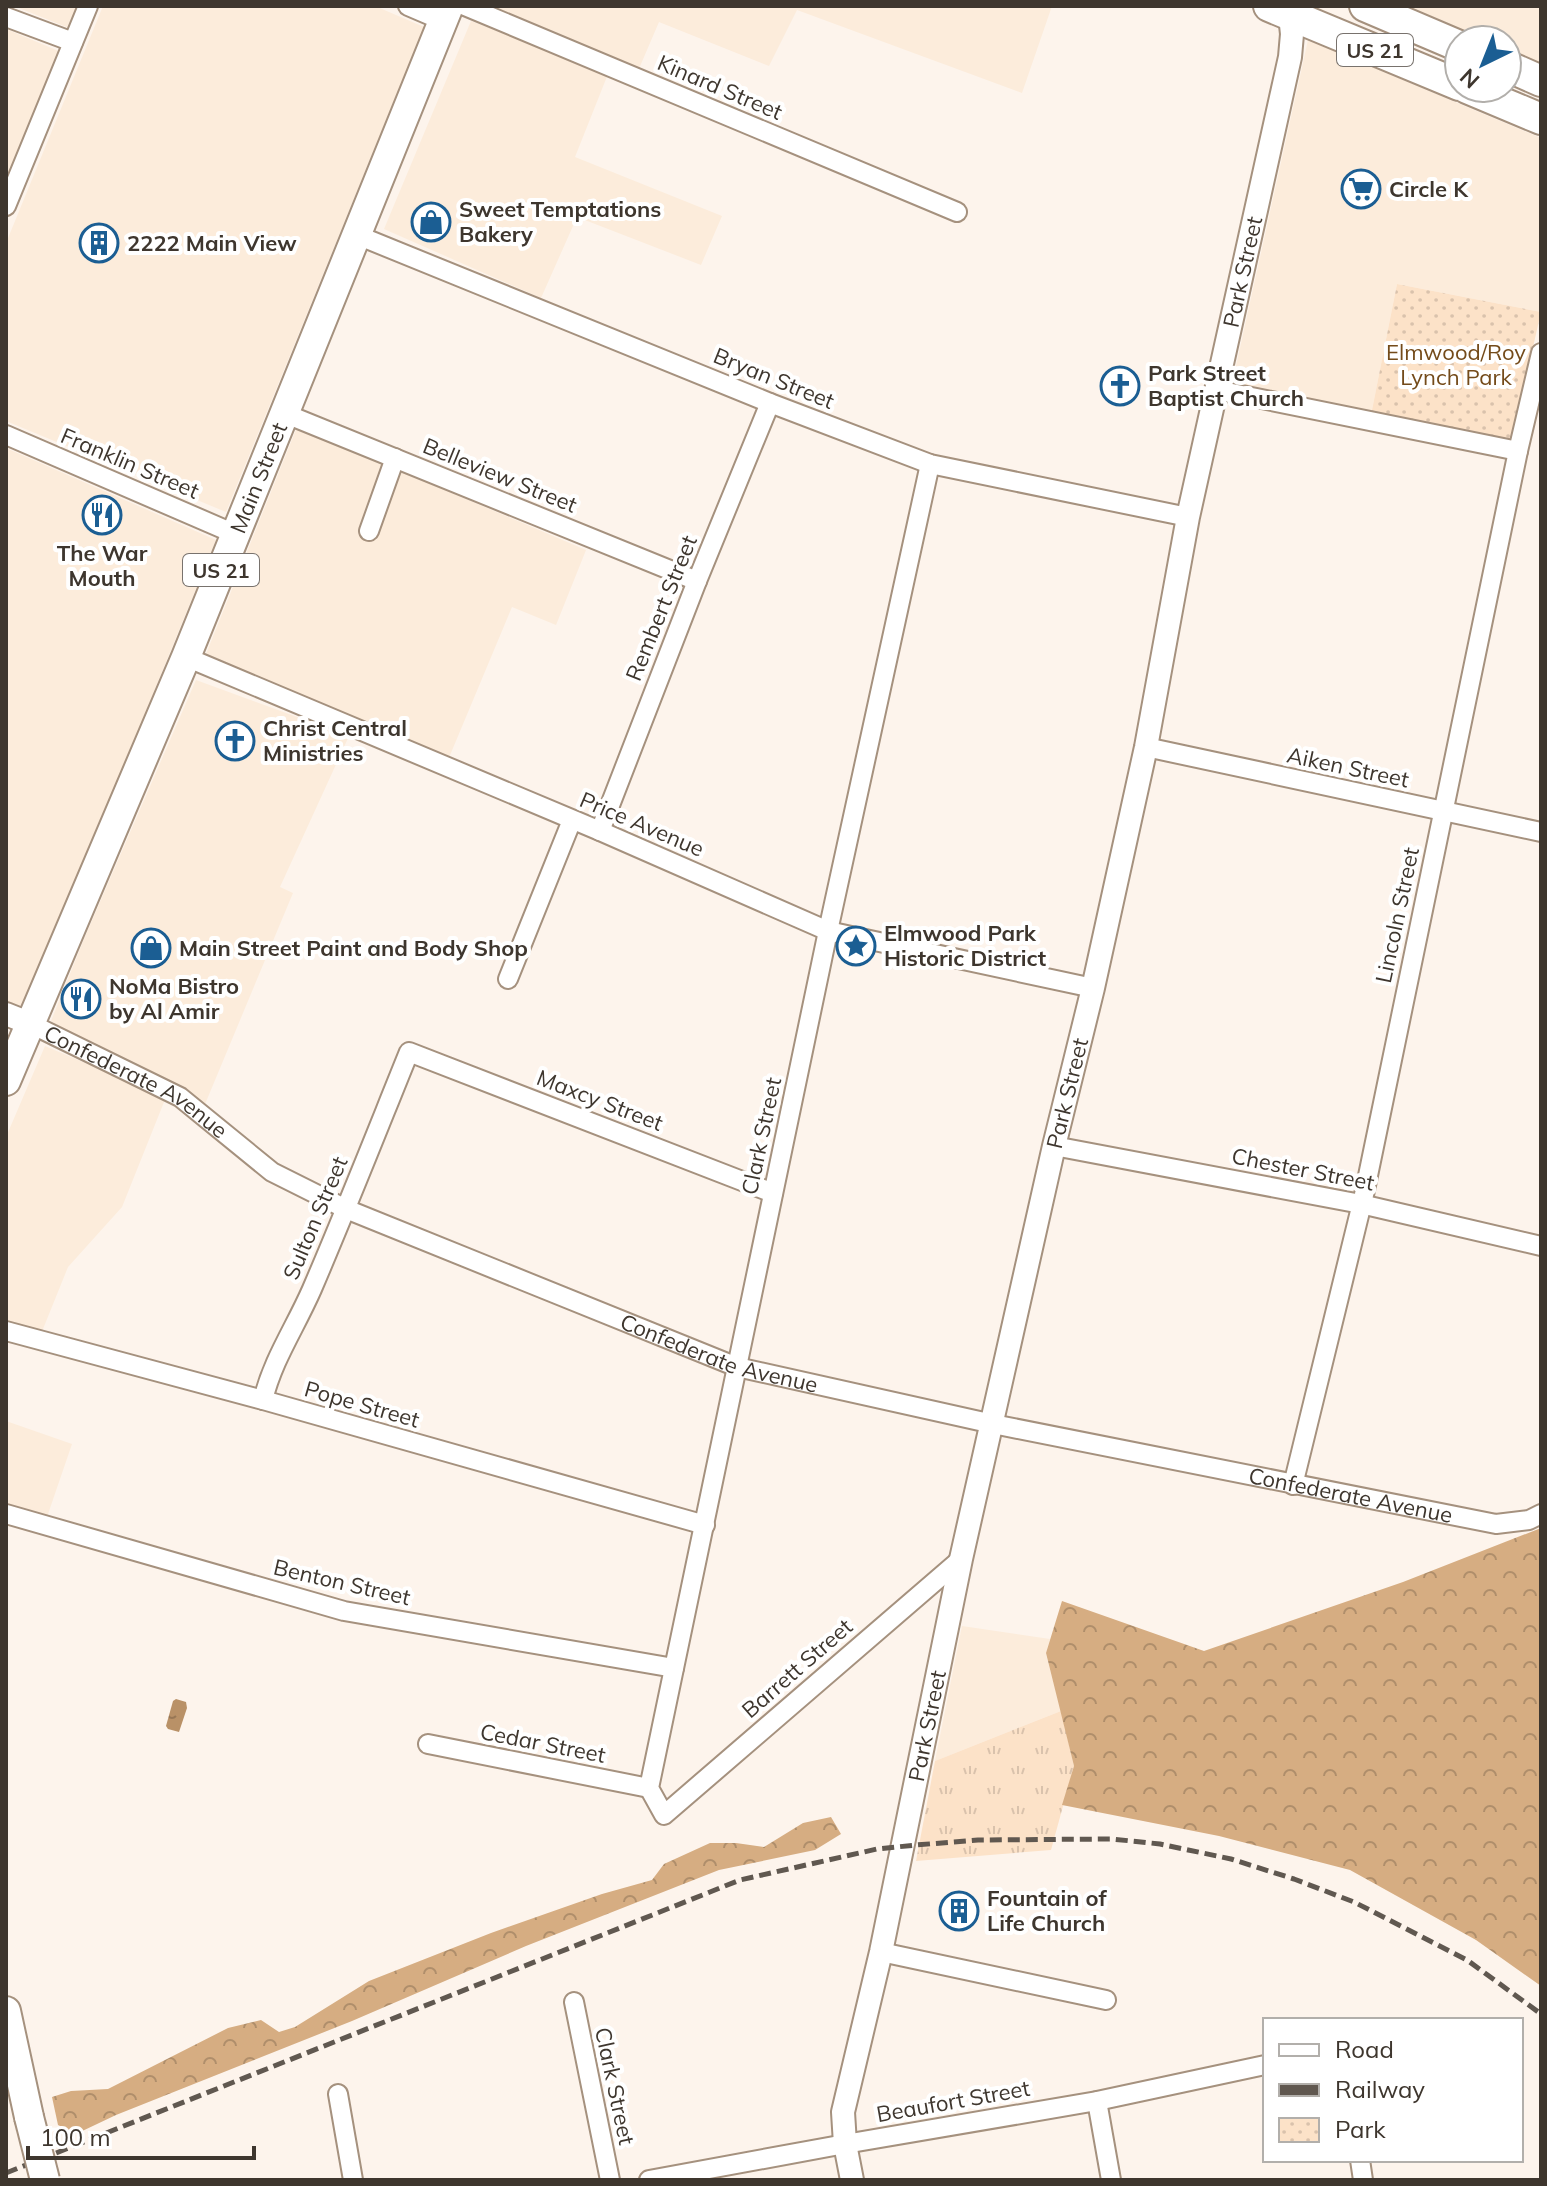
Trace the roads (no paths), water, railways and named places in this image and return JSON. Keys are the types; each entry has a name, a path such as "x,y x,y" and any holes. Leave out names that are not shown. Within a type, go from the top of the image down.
{"highway":[{"name":"US 21","path":"1365,6 1443,39"},
{"name":"US 21","path":"1283,9 1443,78"},
{"path":"1505,104 1541,119"}],"main road":[{"name":"Main Street","path":"6,1081 18,1019 186,657 357,235 453,11"},
{"path":"6,2011 45,2180"}],"street":[{"path":"6,206 88,6"},
{"name":"Kinard Street","path":"408,6 453,11 957,212"},
{"name":"Park Street","path":"852,2180 843,2112 881,1952 961,1559 1146,747 1188,517 1290,57 1292,34 1283,9"},
{"path":"6,17 73,42"},
{"name":"Bryan Street","path":"357,235 770,403 930,464 1188,517"},
{"name":"Lincoln Street","path":"1293,1485 1361,1204 1541,353"},
{"path":"1217,390 1518,451"},
{"name":"Rembert Street","path":"600,831 770,403"},
{"name":"Belleview Street","path":"286,414 697,581"},
{"name":"Franklin Street","path":"6,435 235,534"},
{"path":"369,531 395,458"},
{"name":"Clark Street","path":"649,1788 828,931 930,464"},
{"name":"Price Avenue","path":"186,657 600,831 828,931 1093,988"},
{"name":"Aiken Street","path":"1146,747 1541,832"},
{"path":"508,979 572,820"},
{"name":"Confederate Avenue","path":"18,1019 180,1097 272,1172 346,1209 737,1367 993,1424 1496,1524 1529,1520 1541,1514"},
{"name":"Maxcy Street","path":"409,1052 773,1193"},
{"name":"Sulton Street","path":"263,1400 270,1373 308,1297 409,1052"},
{"name":"Chester Street","path":"1054,1146 1361,1204 1541,1246"},
{"name":"Pope Street","path":"6,1331 705,1525"},
{"name":"Benton Street","path":"6,1514 344,1611 674,1668"},
{"name":"Barrett Street","path":"649,1788 664,1815 961,1559"},
{"name":"Cedar Street","path":"428,1744 649,1788"},
{"path":"881,1952 1106,2000"},
{"name":"Clark Street","path":"574,2002 610,2180"},
{"name":"Beaufort Street","path":"649,2180 1097,2101 1263,2065"},
{"path":"338,2094 353,2180"},
{"path":"1097,2101 1111,2180"}],"water":[{"path":"176,1699 186,1702 187,1708 179,1732 166,1726"}],"railway":[{"path":"6,2173 740,1880 877,1849 978,1840 1112,1839 1160,1844 1231,1859 1354,1902 1467,1960 1541,2014"}],"place":[{"name":"Circle K","path":"1361,189"},
{"name":"Sweet Temptations Bakery","path":"431,222"},
{"name":"2222 Main View","path":"99,243"},
{"name":"Park Street Baptist Church","path":"1120,386"},
{"name":"The War Mouth","path":"102,515"},
{"name":"Christ Central Ministries","path":"235,741"},
{"name":"Elmwood Park Historic District","path":"856,946"},
{"name":"Main Street Paint and Body Shop","path":"151,948"},
{"name":"NoMa Bistro by Al Amir","path":"81,999"},
{"name":"Fountain of Life Church","path":"959,1911"}],"park label":[{"name":"Elmwood/Roy Lynch Park","path":"1456,364"}]}
